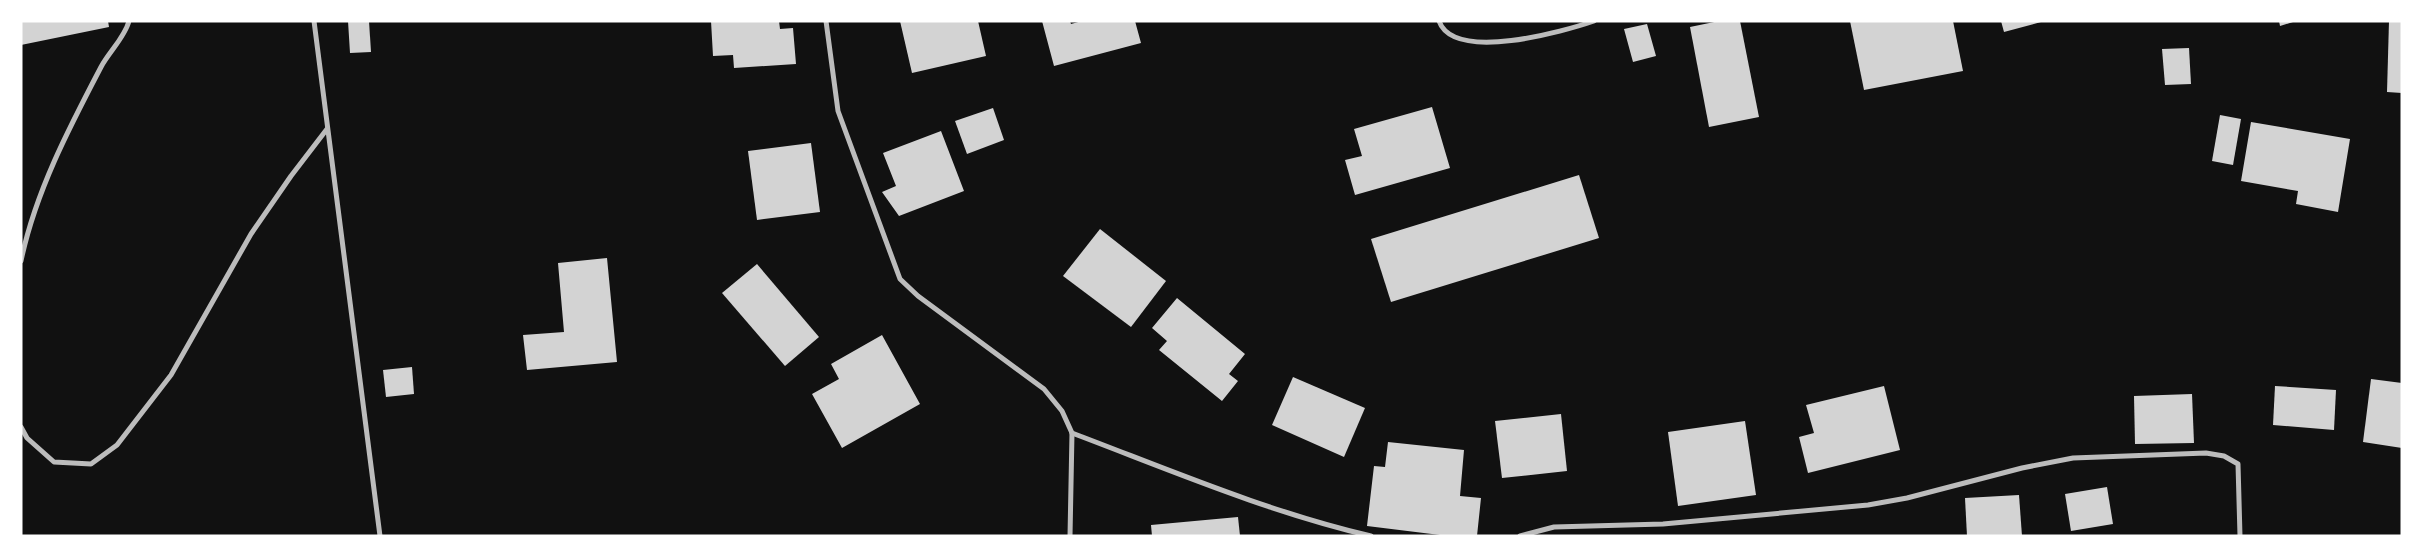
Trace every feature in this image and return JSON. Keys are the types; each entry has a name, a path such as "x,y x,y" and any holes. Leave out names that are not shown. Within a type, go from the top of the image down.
{"street":[{"path":"21,261 26,237 56,159 102,65 129,21"},
{"path":"314,21 380,536"},
{"path":"826,21 838,110 900,279 918,296 1044,389 1062,411 1072,433 1070,536"},
{"path":"1440,21 1441,27 1453,36 1474,43 1532,38 1594,21"},
{"path":"21,426 28,438 54,462 91,464 117,445 170,375 251,234 327,129"},
{"path":"1072,433 1271,507 1324,525 1371,536"},
{"path":"1520,536 1554,527 1663,524 1868,505 1907,498 2022,468 2073,458 2206,453 2224,456 2238,464 2240,536"}],"building":[{"path":"21,21 108,21 109,27 21,45"},
{"path":"348,21 369,21 371,52 350,53"},
{"path":"711,21 779,21 780,29 793,28 796,64 734,68 733,55 713,56"},
{"path":"900,21 978,21 986,56 912,73"},
{"path":"1042,21 1070,21 1071,24 1082,21 1135,21 1141,43 1054,66"},
{"path":"1719,21 1740,21 1759,117 1709,127 1690,27"},
{"path":"1850,21 1953,21 1963,71 1864,90"},
{"path":"2001,21 2041,21 2041,22 2004,32"},
{"path":"2279,21 2293,21 2293,22 2280,26"},
{"path":"2389,21 2402,21 2402,93 2387,92"},
{"path":"1647,24 1656,56 1633,62 1624,29"},
{"path":"2189,48 2191,84 2165,85 2162,49"},
{"path":"1432,107 1450,168 1355,195 1345,160 1362,156 1354,129"},
{"path":"993,108 1004,140 967,154 955,121"},
{"path":"2220,115 2241,119 2233,165 2212,161"},
{"path":"2251,122 2350,139 2338,212 2296,204 2298,191 2241,181"},
{"path":"941,131 964,191 899,216 882,192 896,186 883,153"},
{"path":"811,143 820,212 757,220 748,151"},
{"path":"1579,175 1599,238 1391,302 1371,239"},
{"path":"1100,229 1166,281 1131,327 1063,276"},
{"path":"607,258 617,362 527,370 523,335 564,332 558,263"},
{"path":"757,264 819,337 785,366 722,293"},
{"path":"1177,298 1245,354 1229,374 1238,381 1222,401 1159,350 1167,341 1152,328"},
{"path":"882,335 920,404 842,448 812,394 839,379 831,364"},
{"path":"412,367 414,394 386,397 383,370"},
{"path":"1293,377 1365,408 1344,457 1272,425"},
{"path":"2371,379 2402,383 2402,448 2363,442"},
{"path":"1884,386 1900,450 1808,473 1799,437 1814,433 1806,405"},
{"path":"2275,386 2336,390 2334,430 2273,425"},
{"path":"2192,394 2194,443 2135,444 2134,396"},
{"path":"1561,414 1567,471 1502,478 1495,421"},
{"path":"1745,421 1756,495 1678,506 1668,432"},
{"path":"1388,442 1464,450 1460,496 1481,498 1477,536 1448,536 1367,526 1374,466 1385,467"},
{"path":"2107,487 2113,524 2071,531 2065,494"},
{"path":"2019,495 2022,536 1967,536 1965,498"},
{"path":"1238,517 1240,536 1152,536 1151,525"}]}
